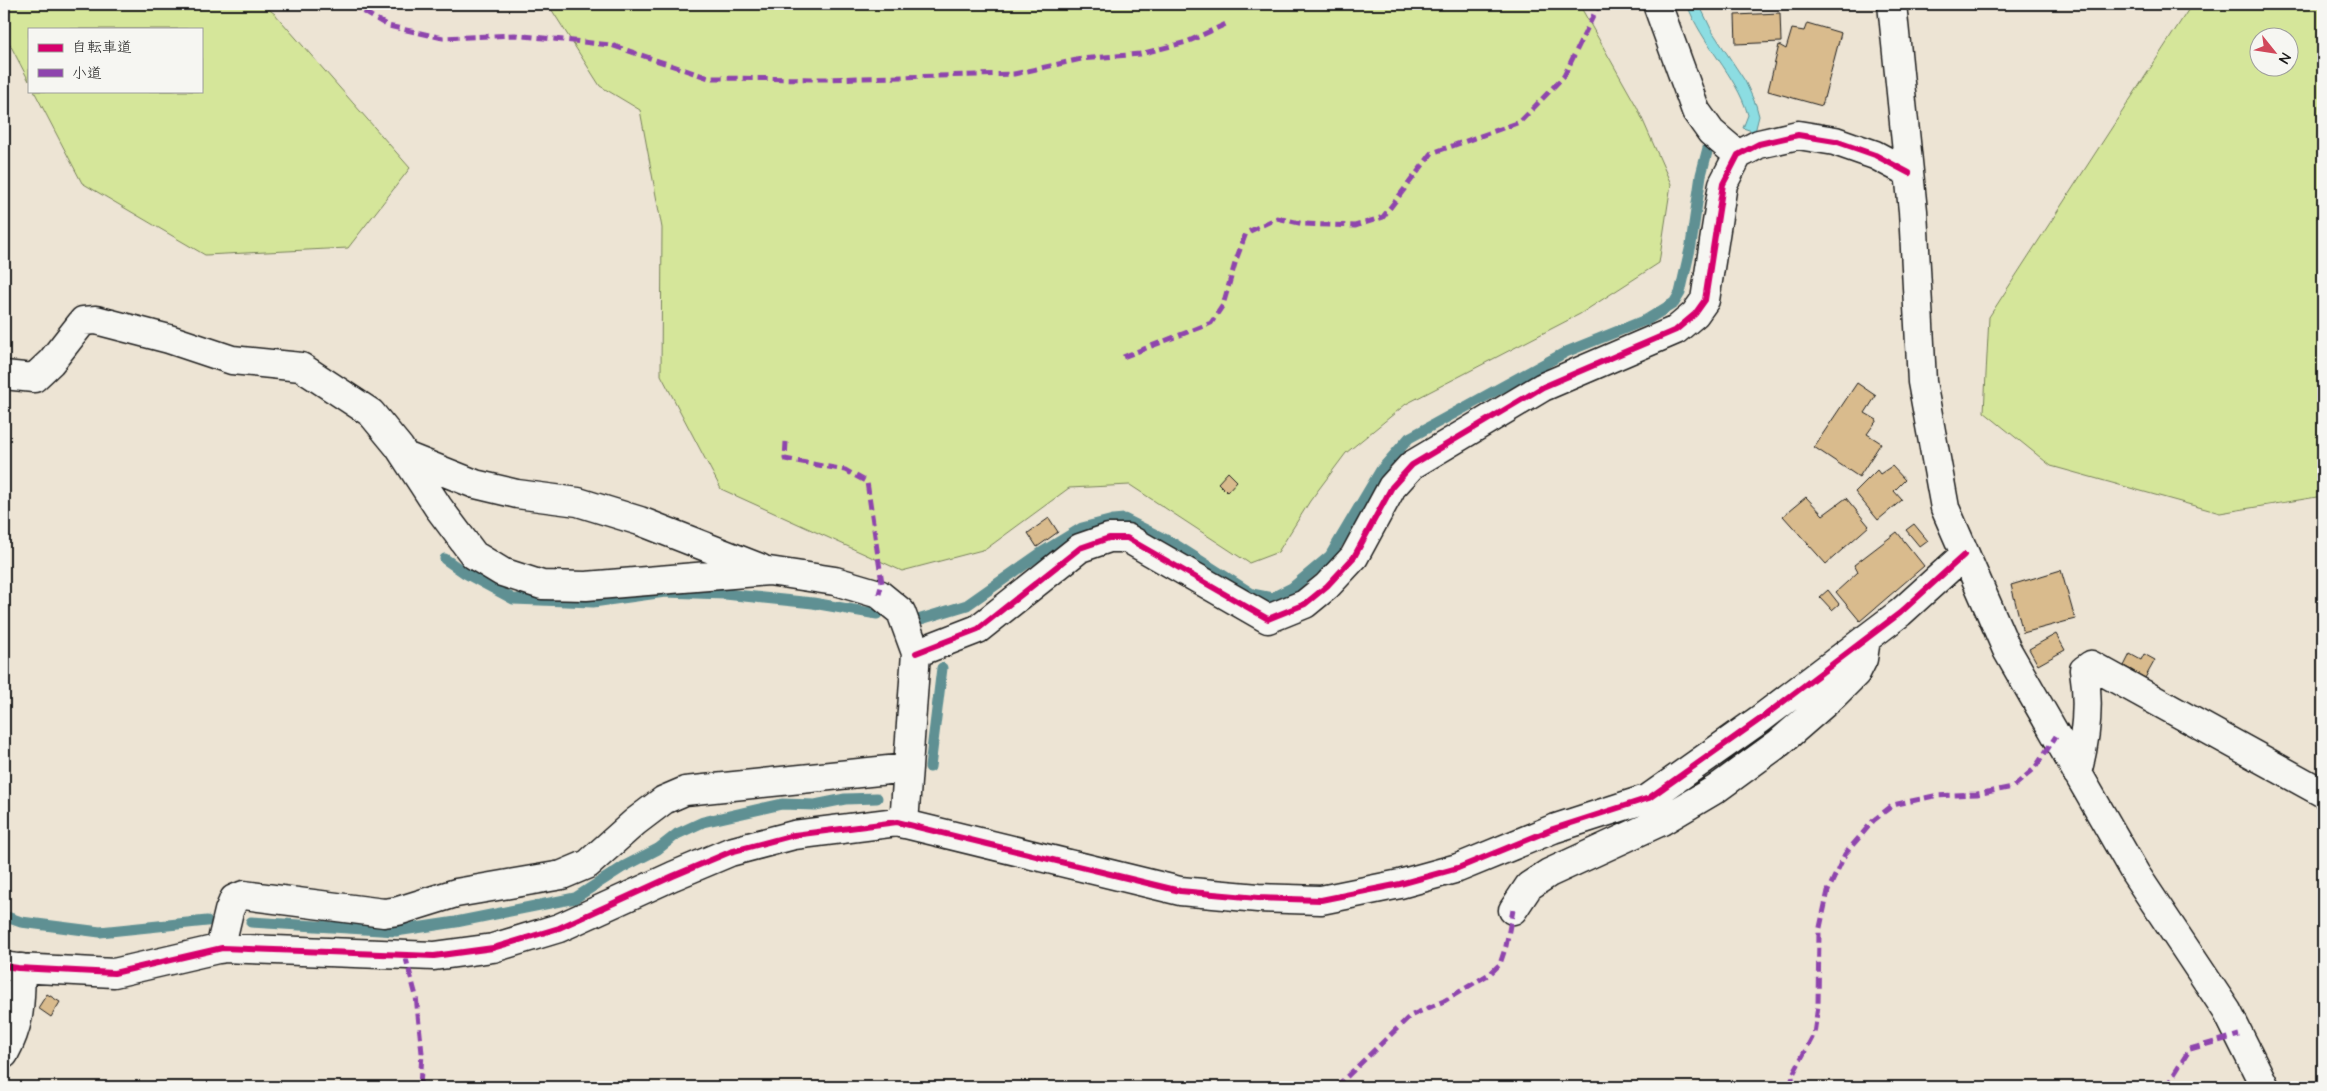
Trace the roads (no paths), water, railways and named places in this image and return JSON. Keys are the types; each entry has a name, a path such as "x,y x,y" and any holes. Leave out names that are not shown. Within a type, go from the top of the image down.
{"street":[{"path":"1657,4 1696,111 1711,132 1738,155"},
{"path":"1892,4 1910,173 1922,382 1945,508 2007,650 2135,873 2227,1011 2265,1087"},
{"path":"916,653 978,629 1080,548 1109,538 1127,538 1268,619 1305,604 1327,586 1354,557 1392,487 1412,465 1543,388 1676,330 1696,314 1705,300 1723,184 1738,155 1759,144 1798,135 1835,141 1875,155 1910,173"},
{"path":"4,374 34,378 51,362 83,321 96,320 169,339 232,360 301,367 371,413 405,456 474,555 502,572 542,585 586,586 719,574 769,572 835,581 879,594 901,612 916,653 904,824"},
{"path":"405,456 475,484 517,494 578,502 640,521 769,572"},
{"path":"4,1054 15,1035 20,1006 12,967 114,973 220,948 434,956 494,948 559,928 730,852 794,835 896,822 1180,890 1258,898 1321,900 1400,884 1458,868 1553,829 1649,798 1759,720 1900,613 1964,555"},
{"path":"1513,910 1529,886 1549,873 1662,821 1716,789 1779,743 1833,696 1856,673 1863,659 1866,639"},
{"path":"2077,773 2086,740 2087,690 2084,670 2092,665 2323,793"},
{"path":"220,948 229,911 234,899 244,895 384,913 398,912 456,893 562,875 588,864 635,822 664,800 685,791 908,768"}],"water":[{"path":"1687,4 1699,4 1712,31 1745,81 1759,116 1755,132 1743,128 1748,115 1743,100 1693,19"}],"waterway":[{"path":"921,619 967,605 1041,553 1082,528 1124,519 1174,544 1252,594 1272,598 1292,588 1330,556 1381,470 1409,438 1566,352 1648,319 1674,303 1680,293 1691,245 1701,175 1708,148"},
{"path":"445,559 465,573 513,599 593,602 665,592 725,594 813,603 877,614"},
{"path":"930,767 942,668"},
{"path":"251,922 396,931 456,922 575,898 623,867 658,849 677,834 703,822 782,804 815,805 845,799 877,798"},
{"path":"4,916 21,922 100,932 207,921"}]}
